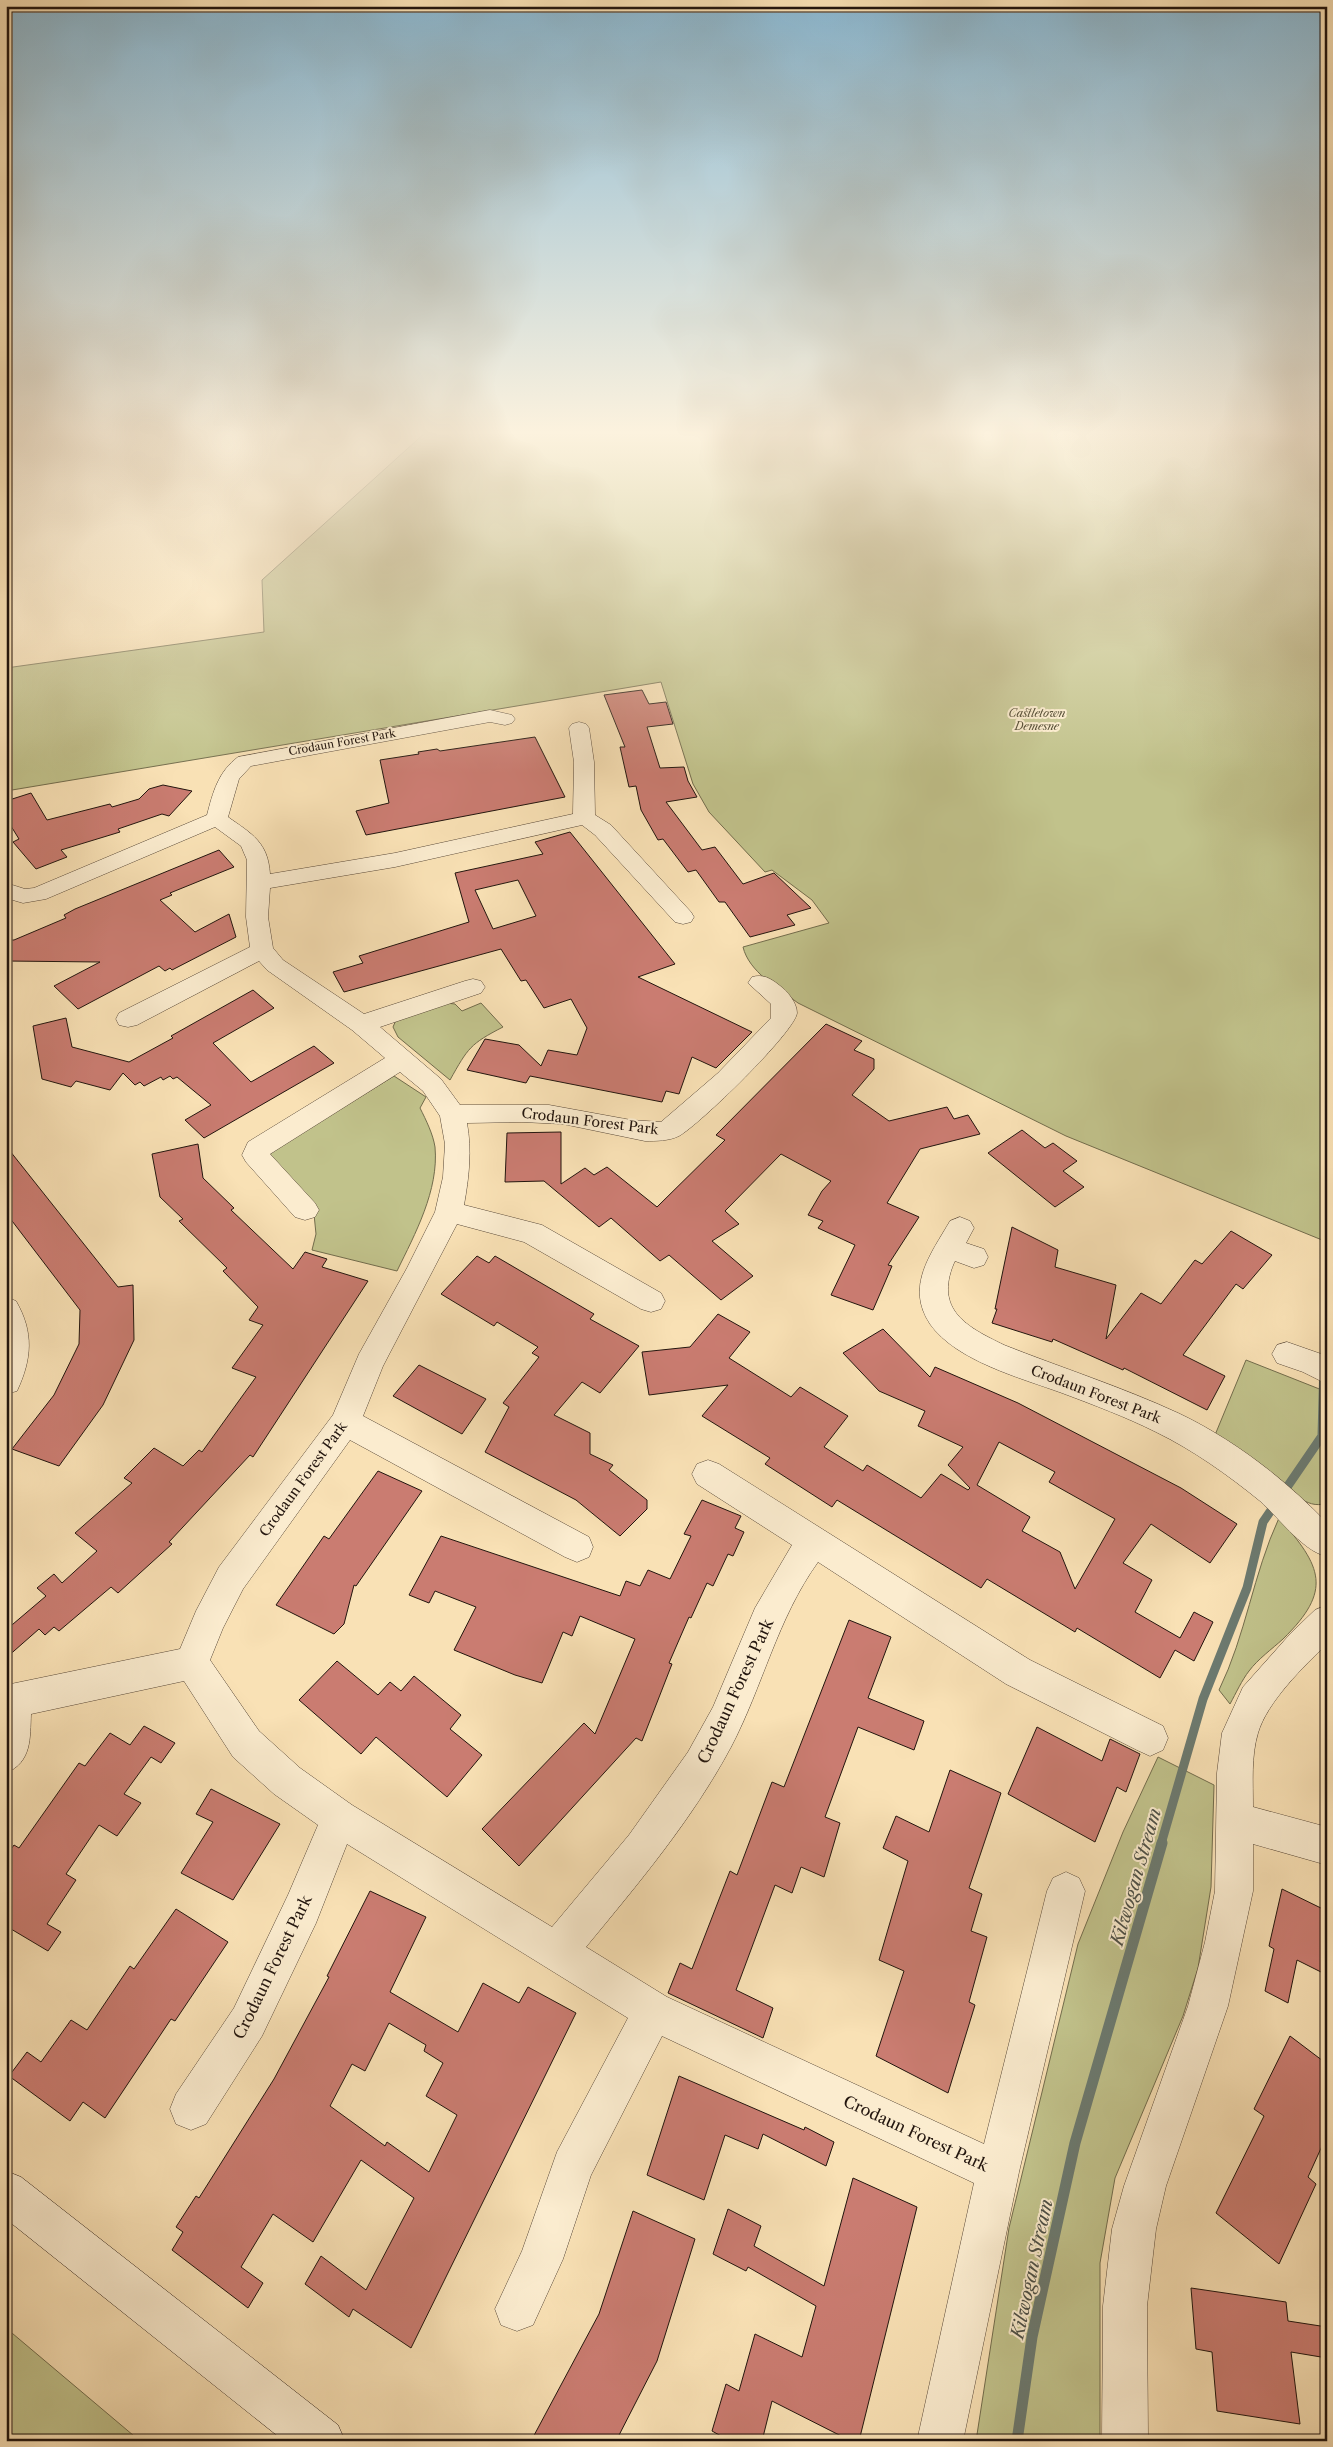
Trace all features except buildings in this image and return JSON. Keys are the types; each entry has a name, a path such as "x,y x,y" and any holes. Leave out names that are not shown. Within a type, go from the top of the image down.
{"street":[{"name":"Crodaun Forest Park","path":"216,819 228,778 234,768 245,761 490,716 505,719"},
{"path":"579,728 584,762 584,818"},
{"path":"259,883 395,860 584,818 603,830 683,917"},
{"path":"6,890 22,896 38,894 216,819 250,843 258,860 257,918 262,950 128,1019"},
{"name":"Crodaun Forest Park","path":"262,950 274,965 361,1024 439,1092 453,1114 458,1144 456,1177 450,1212 369,1363 345,1422 231,1578 208,1622 192,1663 246,1744 287,1781 339,1818 653,2011 998,2172 1066,1891"},
{"name":"Crodaun Forest Park","path":"453,1114 538,1113 572,1116 646,1131 670,1130 739,1066 782,1020 785,1013 781,999 760,983"},
{"path":"361,1024 472,987"},
{"path":"305,1210 255,1155 257,1149 402,1059"},
{"path":"450,1212 532,1232 651,1301"},
{"name":"Crodaun Forest Park","path":"961,1244 935,1276 933,1291 936,1306 943,1318 961,1337 994,1354 1104,1396 1187,1433 1252,1478 1290,1508 1325,1542"},
{"path":"6,1309 12,1323 15,1342 12,1364 6,1382"},
{"path":"345,1422 577,1547"},
{"path":"708,1474 1018,1672 1150,1738"},
{"name":"Crodaun Forest Park","path":"556,1953 672,1811 689,1786 719,1733 758,1639 784,1586 813,1542"},
{"path":"1125,2441 1126,2306 1134,2229 1144,2186 1208,2006 1234,1891 1236,1752 1247,1716 1255,1699 1303,1644 1327,1621"},
{"path":"6,1754 11,1747 11,1701 192,1663"},
{"name":"Crodaun Forest Park","path":"191,2109 248,2022 302,1909 339,1818"},
{"path":"1235,1820 1327,1846"},
{"path":"517,2309 541,2259 572,2167 653,2011"},
{"path":"940,2441 998,2172"},
{"path":"6,2192 322,2441"}],"green space":[{"name":"Castletown Demesne","path":"301,545 1327,545 1327,1242 1066,1136 798,1003 765,979 751,964 743,947 829,923 812,900 772,870 765,872 709,812 693,784 661,682 6,791 6,668 264,632 262,580"},
{"path":"439,1002 455,1004 462,1011 481,1003 503,1027 483,1038 471,1048 450,1080 398,1037 393,1027 396,1020"},
{"path":"394,1076 426,1097 420,1108 433,1137 435,1147 433,1179 429,1195 411,1242 397,1271 312,1250 316,1234 313,1204 270,1158 271,1152"},
{"path":"1246,1360 1327,1392 1327,1503 1312,1504 1297,1497 1215,1435"},
{"path":"1279,1518 1294,1535 1312,1565 1316,1579 1315,1592 1310,1606 1299,1622 1253,1667 1244,1678 1230,1704 1219,1690 1236,1648 1262,1561"},
{"path":"1158,1757 1214,1785 1211,1887 1198,1968 1183,2016 1115,2178 1100,2263 1100,2441 976,2441 1009,2228 1078,1944 1123,1832"},
{"path":"6,2328 140,2441 6,2441"}],"waterway":[{"name":"Kilwogan Stream","path":"1324,1363 1327,1320"},
{"name":"Kilwogan Stream","path":"1283,1493 1322,1436 1324,1362"},
{"name":"Kilwogan Stream","path":"1161,1844 1203,1699 1247,1588 1263,1522 1276,1503"},
{"name":"Kilwogan Stream","path":"1017,2441 1032,2337 1075,2143 1162,1843"}]}
